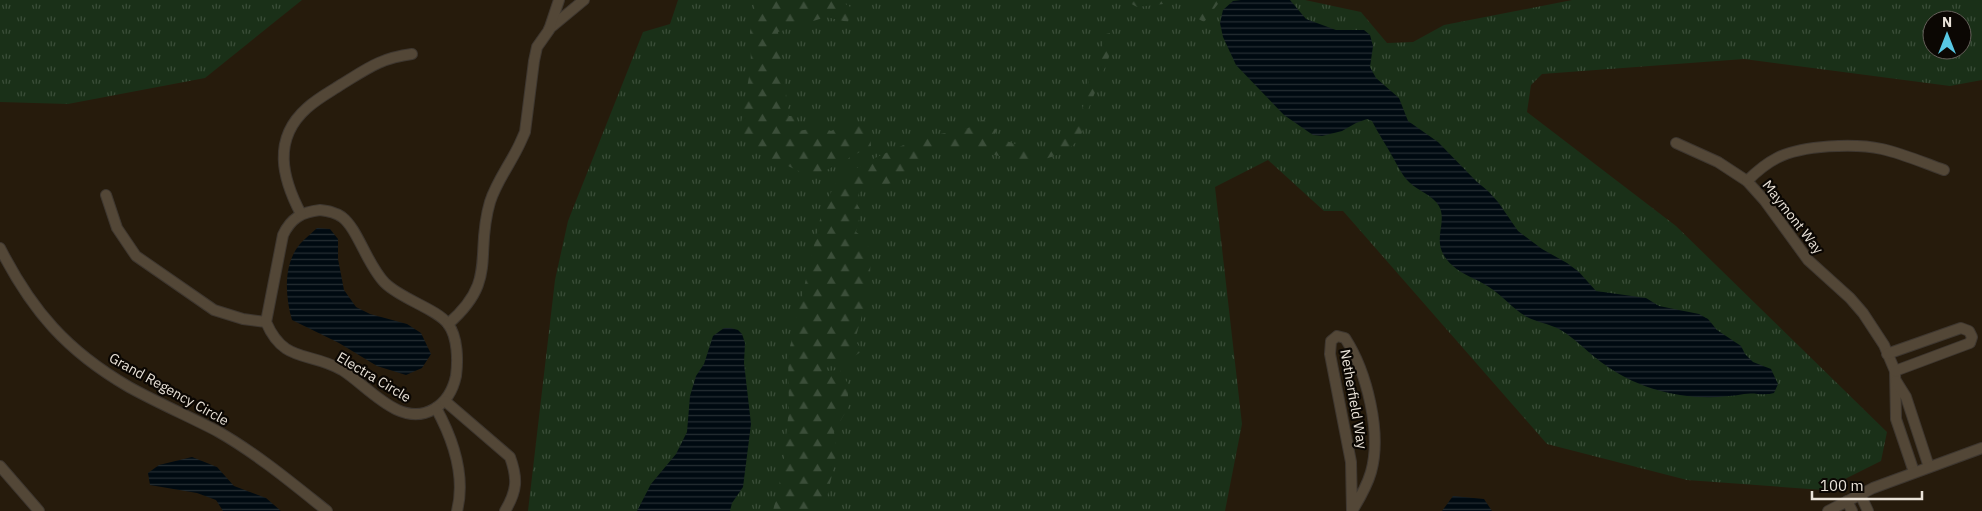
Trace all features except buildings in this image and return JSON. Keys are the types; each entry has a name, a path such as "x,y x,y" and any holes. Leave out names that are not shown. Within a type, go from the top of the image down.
{"street":[{"path":"448,324 468,305 481,278 486,220 491,201 522,141 526,125 534,62 538,47 549,30 559,0"},
{"path":"549,30 584,0"},
{"path":"301,214 288,188 284,164 287,141 297,119 316,100 375,64 396,56 412,54"},
{"name":"Maymont Way","path":"1676,142 1718,162 1747,181 1770,207 1808,260 1863,312 1876,331 1906,397 1928,467"},
{"path":"1747,181 1764,165 1779,157 1837,146 1881,149 1944,170"},
{"path":"106,195 117,228 136,256 214,310 243,319 266,322 283,235 288,225 301,214 320,210 332,212 342,217 350,226 371,266 386,284 405,298 437,315 448,324 455,343 457,365 452,387 445,401 510,457 515,470 516,484 513,498 504,511"},
{"name":"Grand Regency Circle","path":"0,248 40,314 70,345 129,386 238,444 327,511"},
{"name":"Electra Circle","path":"266,322 278,344 288,351 341,370 394,409 412,414 430,411 445,401"},
{"path":"1887,354 1961,328 1969,331 1972,337 1970,344 1895,376 1896,419 1914,472"},
{"name":"Netherfield Way","path":"1337,336 1345,338 1352,348 1364,382 1373,417 1373,460 1371,471 1366,488 1352,511 1352,474 1330,354 1331,341 1337,336"},
{"path":"436,408 446,426 456,456 460,483 457,511"},
{"path":"1828,511 1860,494 1914,472 1982,448"},
{"path":"0,466 39,511"},
{"path":"1860,494 1868,511"},
{"path":"1847,501 1852,511"}],"green space":[{"path":"0,0 302,0 205,78 68,104 0,102"},
{"path":"678,0 1305,0 1361,12 1387,43 1413,42 1444,25 1572,0 1982,0 1982,80 1950,86 1744,59 1542,74 1531,85 1527,112 1676,226 1887,432 1881,461 1823,490 1687,480 1547,444 1343,211 1324,211 1268,160 1215,187 1242,424 1225,511 528,511 555,280 568,221 643,32 670,24"},
{"path":"755,0 839,0 852,8 848,22 826,17 778,32 789,116 793,116 798,131 822,127 831,131 847,123 865,122 870,133 871,146 823,172 805,174 788,166 767,161 740,129 751,65 750,31 755,14"},
{"path":"1124,0 1174,0 1172,3 1137,7"},
{"path":"1203,0 1221,0 1204,22 1193,16"},
{"path":"1110,33 1109,57 1088,110 1080,139 1063,153 1042,160 1011,159 972,149 944,149 925,159 892,183 859,192 857,204 861,211 856,232 865,239 869,249 870,261 868,289 855,340 862,351 849,360 824,366 825,371 840,370 848,384 848,408 834,432 837,452 824,511 773,511 783,468 789,408 788,355 823,207 839,178 877,157 917,139 968,128 983,120 997,130 994,135 1007,141 1026,146 1048,147 1048,143 1069,132 1080,117 1090,76 1096,78 1100,67 1102,35"}],"shaded area":[{"path":"1290,0 1306,19 1336,30 1364,30 1370,35 1373,46 1370,67 1376,78 1399,98 1408,121 1438,142 1488,191 1518,231 1542,249 1579,272 1596,291 1646,298 1659,306 1699,314 1708,319 1717,330 1741,346 1745,354 1753,362 1771,369 1778,384 1774,393 1706,397 1669,393 1651,388 1617,373 1565,333 1555,327 1527,317 1489,287 1457,269 1445,258 1441,250 1440,234 1442,220 1439,206 1433,199 1406,179 1372,121 1367,119 1342,131 1322,136 1313,135 1284,115 1236,65 1223,37 1220,23 1223,10 1233,1"},
{"path":"317,228 330,229 338,239 338,259 344,290 356,307 370,314 407,324 421,333 431,354 422,368 406,375 377,366 339,343 292,320 287,291 288,271 294,252"},
{"path":"724,328 738,330 742,334 745,343 744,363 751,424 743,487 732,503 730,511 637,511 651,484 676,454 687,432 690,396 696,376 704,364 713,336"},
{"path":"192,457 217,467 234,486 266,498 281,511 223,511 216,500 197,493 150,485 148,473 159,465"},
{"path":"1453,496 1484,499 1492,511 1442,511"}]}
